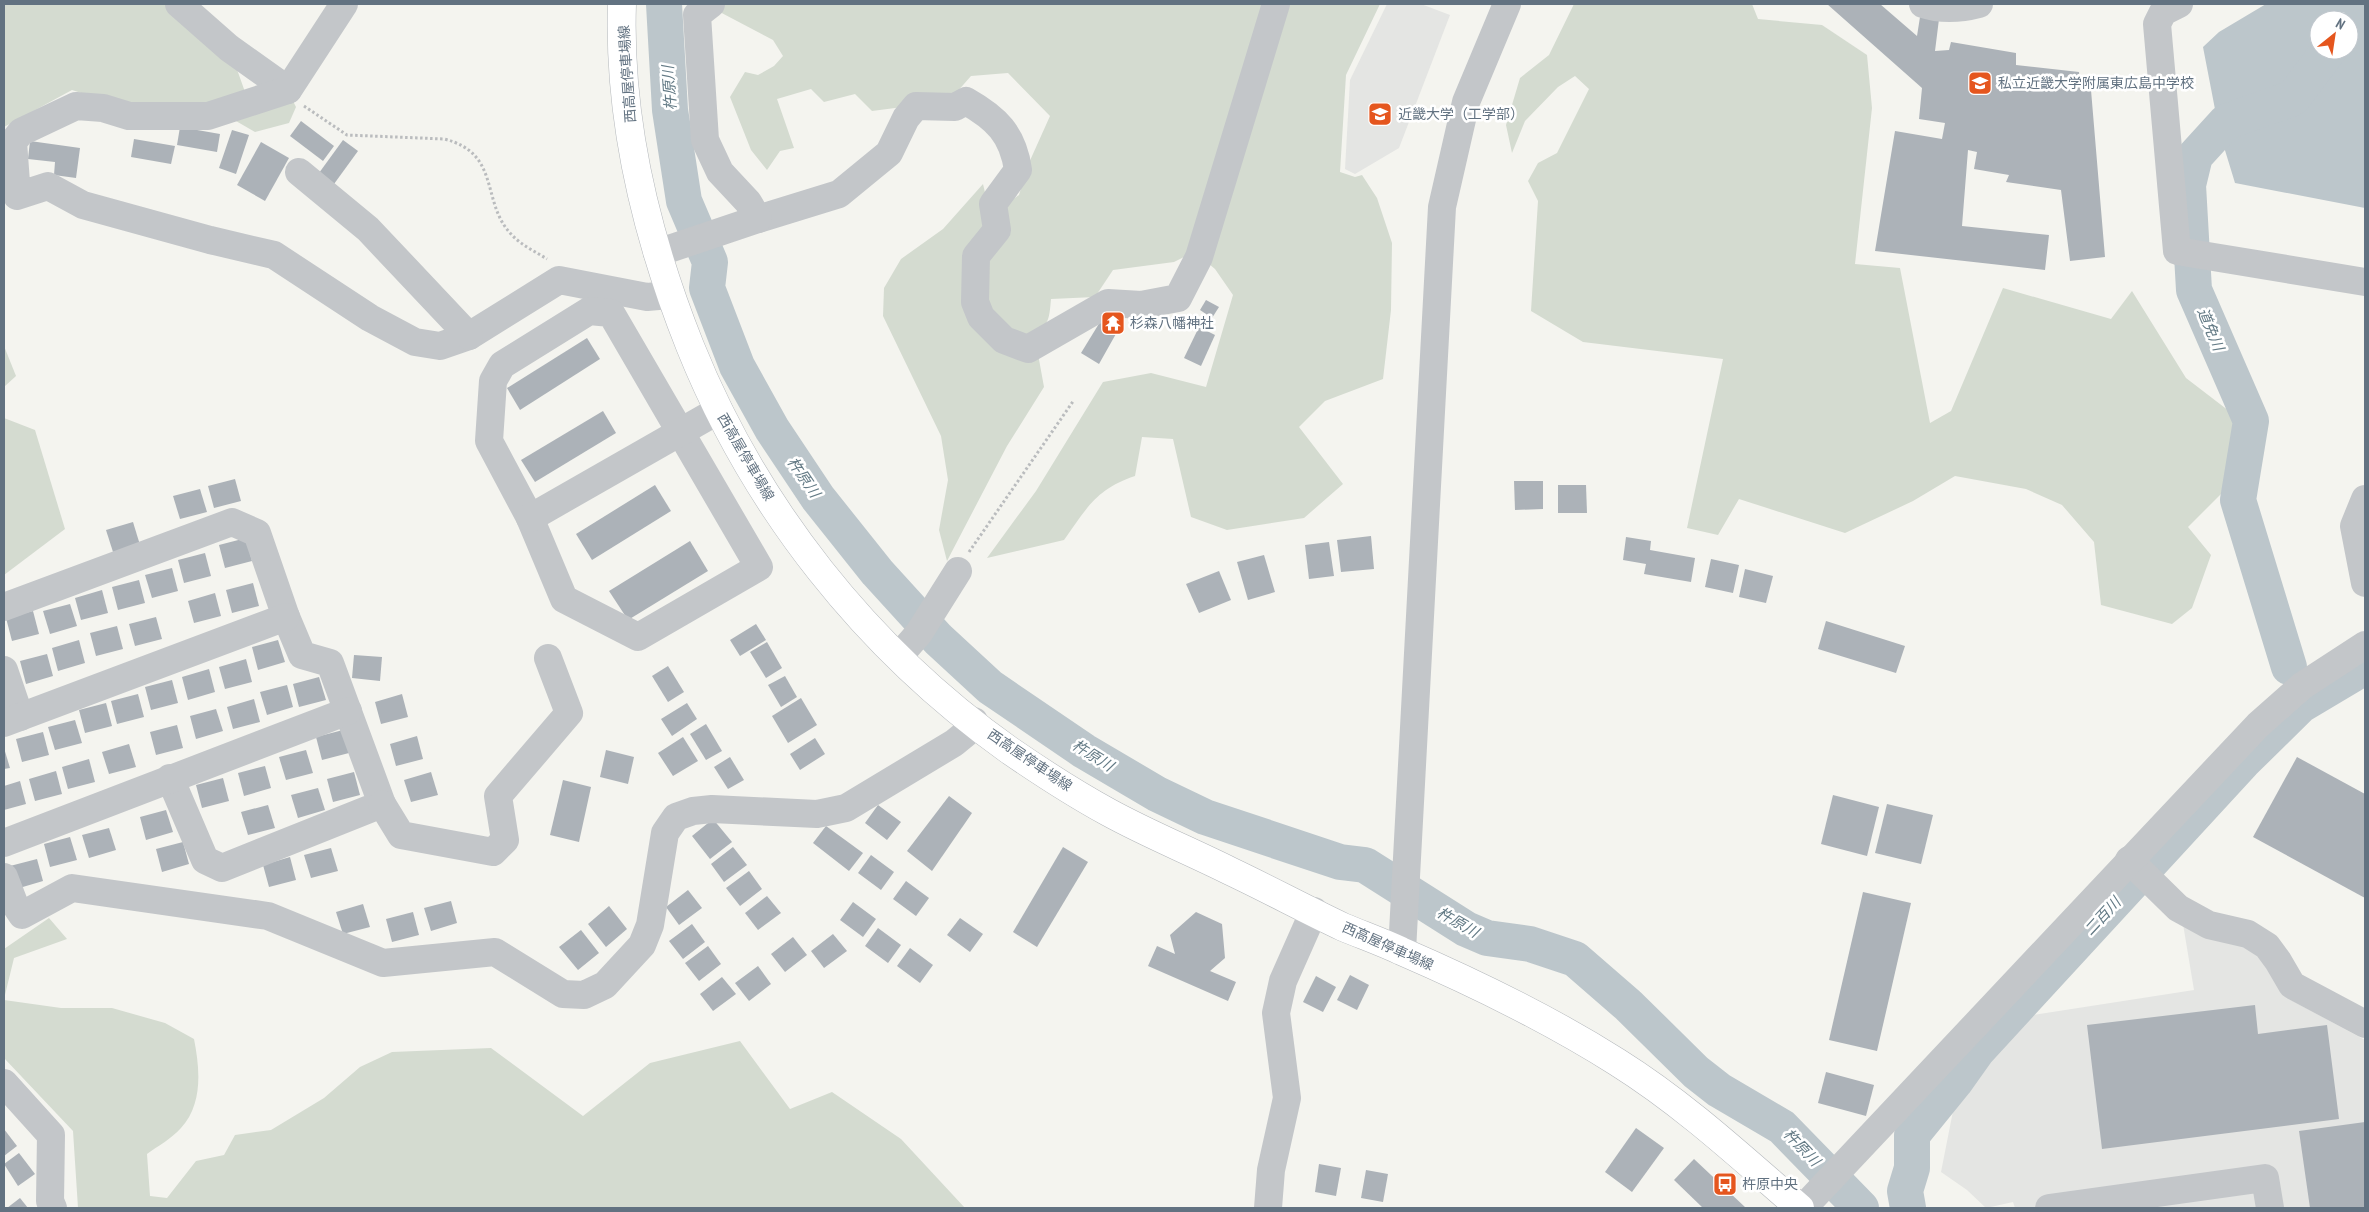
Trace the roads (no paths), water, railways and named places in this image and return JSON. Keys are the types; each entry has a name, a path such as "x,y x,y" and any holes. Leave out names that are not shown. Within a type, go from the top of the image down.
{"main road":[{"name":"西高屋停車場線","path":"622,4 626,98 639,183 670,295 706,385 752,473 804,551 866,625 935,691 1009,750 1107,812 1340,925 1402,951 1514,1004 1618,1063 1702,1122 1801,1208"}],"street":[{"path":"179,4 229,48 288,90"},
{"path":"344,4 288,90 208,116 129,116 103,108 76,106 21,132 13,142 17,196 48,186 83,205 210,240 274,255 370,318 415,342 440,346 469,336 560,280 647,297 670,295"},
{"path":"711,4 697,15 705,140 720,172 748,202 758,219"},
{"path":"657,253 838,194 889,154 906,118 916,106 955,107 966,101 986,112 1005,131 1015,151 1018,170 993,204 998,230 976,256 975,302 980,317 1004,340 1028,349 1108,304 1141,306 1178,298 1199,257 1276,4"},
{"path":"1402,951 1442,207 1466,102 1507,4"},
{"path":"1923,4 1937,8 1966,8 1979,4"},
{"path":"2179,4 2164,12 2157,24 2177,251 2365,282"},
{"path":"299,172 368,229 469,336"},
{"path":"589,311 611,313 681,430 759,567 638,637 564,599 530,518 489,441 493,381 502,365 589,311"},
{"path":"530,518 719,410"},
{"path":"2365,499 2354,526 2365,583"},
{"path":"4,607 232,522 257,533 286,617 302,655 330,663 382,804 401,835 493,852 505,840 498,796 569,712 548,658"},
{"path":"899,656 919,633 958,572"},
{"path":"4,670 12,720 286,617"},
{"path":"1801,1208 2129,860 2266,718 2302,686 2365,645"},
{"path":"4,843 348,711"},
{"path":"4,877 14,903 22,915 72,888 258,914 268,916 383,963 495,952 563,994 584,996 604,985 642,945 650,925 665,833 676,817 693,811 712,809 817,814 846,808 954,743 965,734 974,721"},
{"path":"170,778 205,860 222,868 382,804"},
{"path":"2129,860 2178,908 2210,925 2248,934 2266,946 2278,961 2292,985 2365,1024"},
{"path":"1268,1208 1271,1170 1287,1098 1276,1013 1283,981 1314,911"},
{"path":"4,1083 51,1135 50,1201 53,1208"},
{"path":"2049,1208 2265,1178 2270,1208"}],"waterway":[{"name":"杵原川","path":"664,4 670,110 684,201 710,262 707,288 737,366 772,429 818,498 877,572 938,639 990,687 1084,751 1157,794 1205,817 1340,862 1365,865 1466,929 1487,938 1530,944 1575,959 1628,1005 1696,1072 1719,1090 1782,1127 1861,1208"},
{"name":"道免川","path":"2289,667 2238,500 2251,421 2194,290 2188,185 2195,156 2226,122 2293,98 2322,60"},
{"name":"二百川","path":"1908,1208 1905,1191 1912,1168 1912,1135 1955,1082 1977,1051 2243,762 2301,705 2365,667"}],"place":[{"name":"私立近畿大学附属東広島中学校","path":"1980,83"},
{"name":"近畿大学（工学部）","path":"1380,114"},
{"name":"杉森八幡神社","path":"1113,323"},
{"name":"杵原中央","path":"1725,1184"}]}
